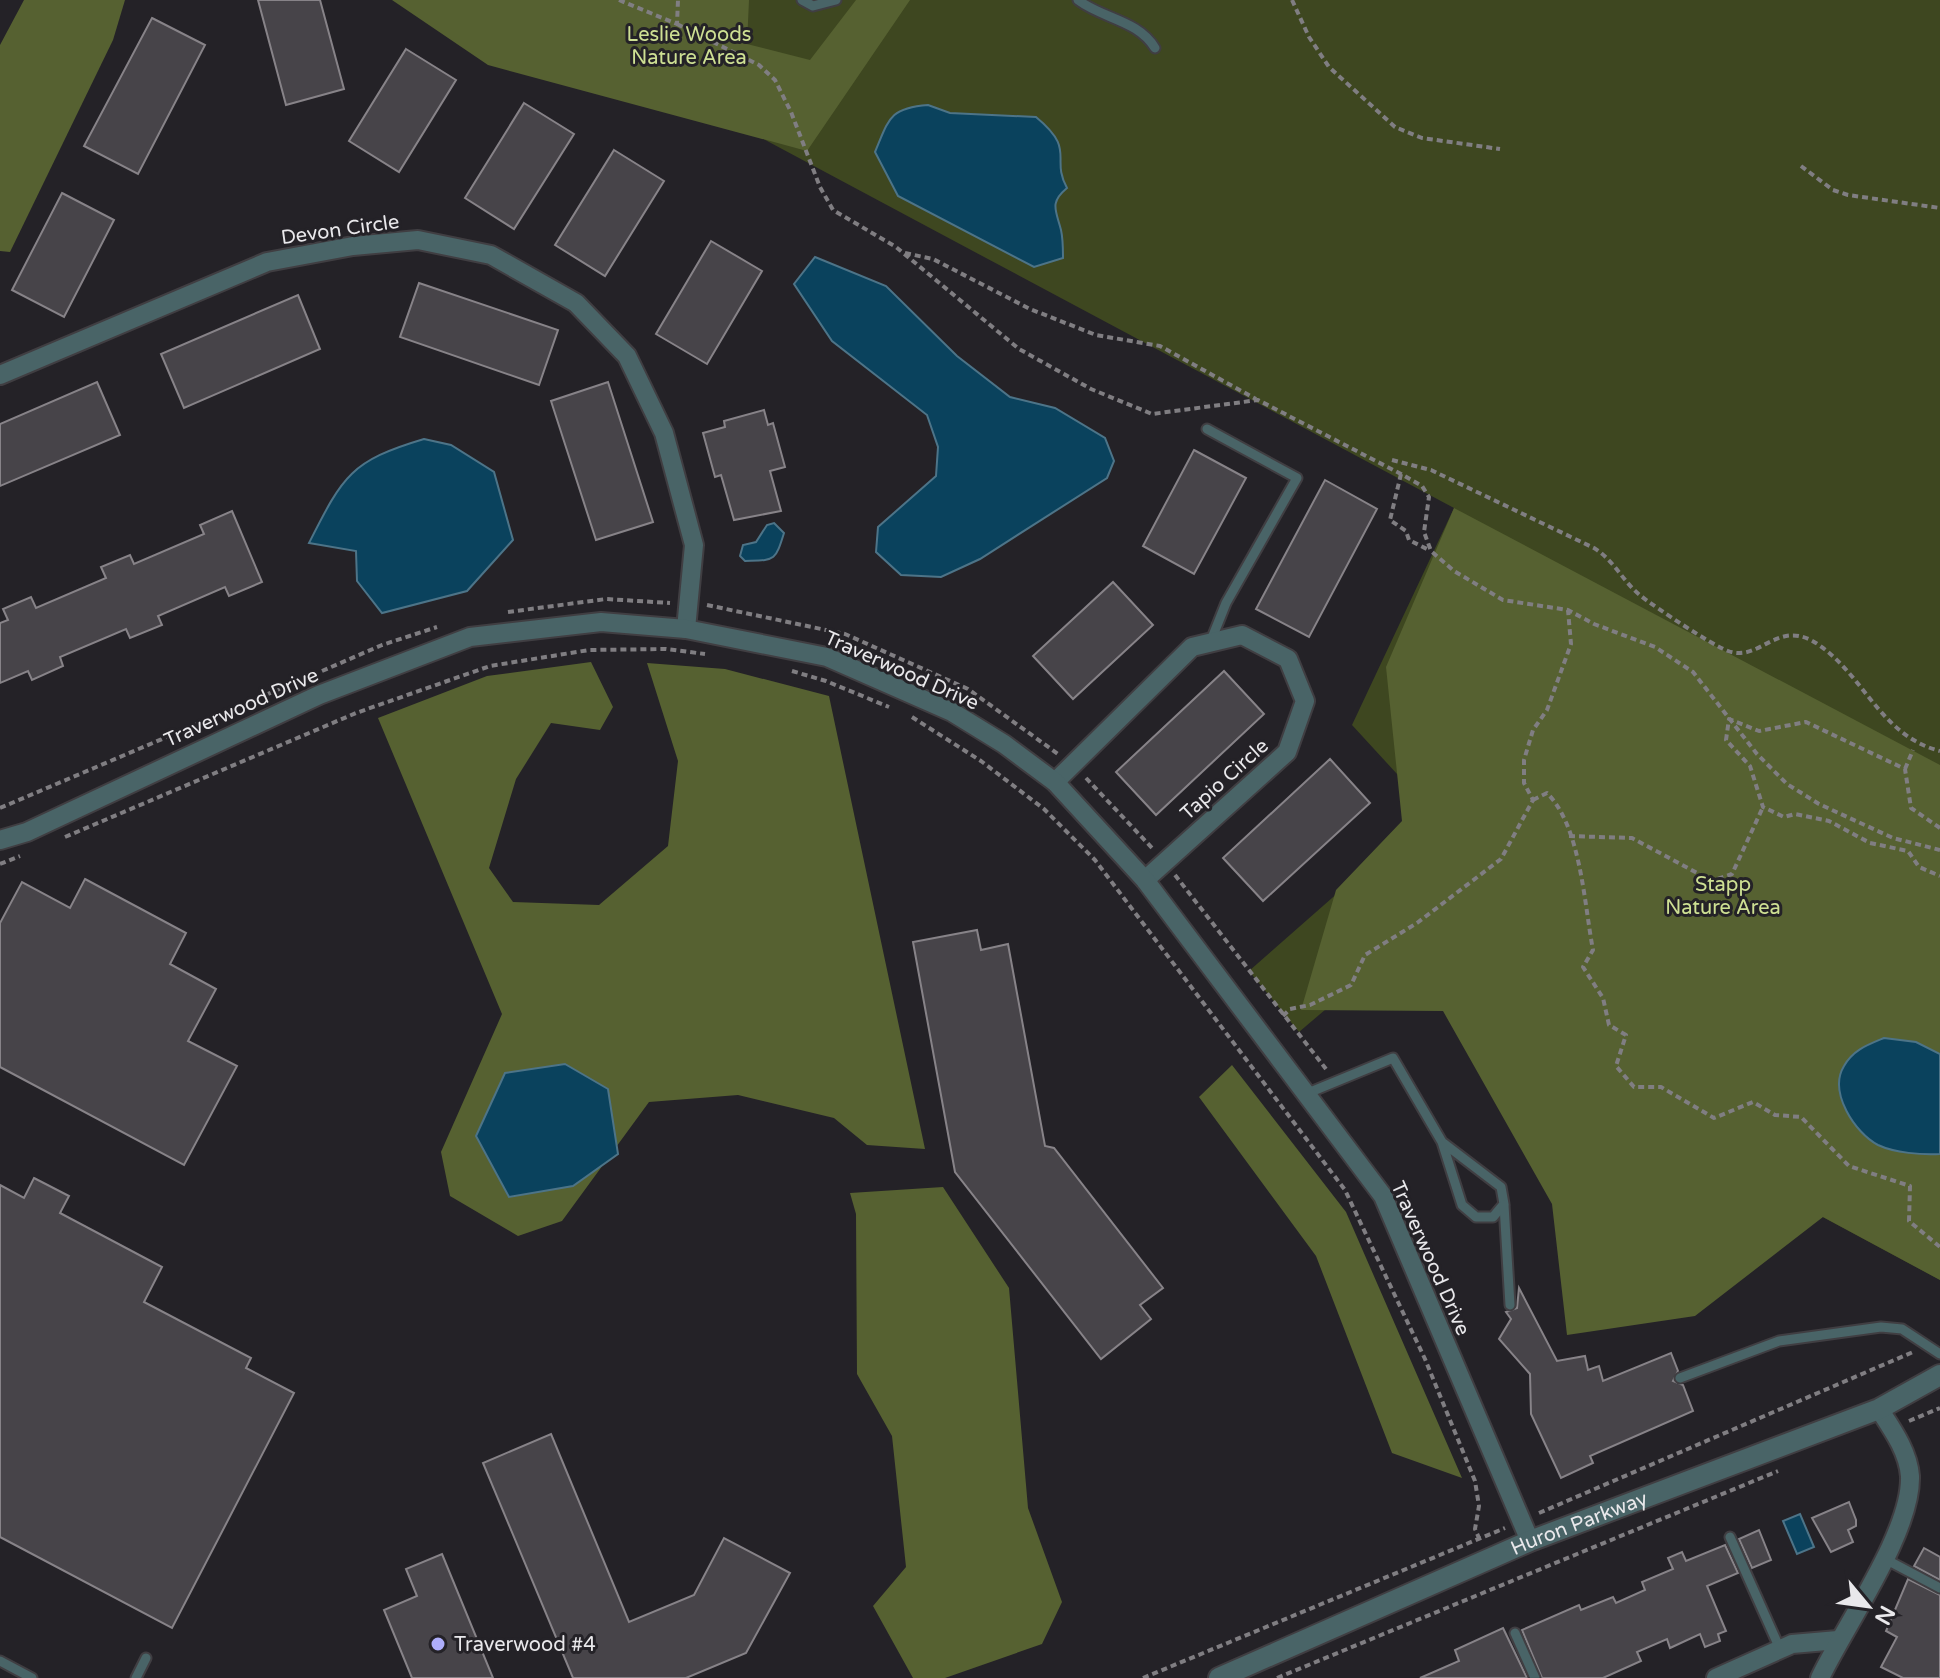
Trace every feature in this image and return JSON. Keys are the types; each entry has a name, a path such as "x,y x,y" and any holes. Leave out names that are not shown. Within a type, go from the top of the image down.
{"street":[{"name":"Devon Circle","path":"0,375 267,262 353,246 418,240 491,255 576,303 627,356 664,433 694,545 686,629"},
{"name":"Traverwood Drive","path":"0,840 27,832 319,695 470,637 601,622 686,629 827,657 952,712 1004,744 1055,782 1145,880 1383,1196 1530,1541"},
{"name":"Tapio Circle","path":"1055,782 1192,647 1242,635 1288,659 1305,701 1287,752 1145,880"},
{"name":"Huron Parkway","path":"1219,1678 1530,1541 1879,1409 1940,1375"},
{"path":"1820,1678 1838,1640 1885,1559 1902,1512 1910,1476 1900,1441 1879,1409"},
{"path":"1716,1678 1792,1644 1838,1640"}],"lane":[{"path":"802,0 813,6 836,0"},
{"path":"1078,0 1098,13 1137,27 1155,48"},
{"path":"1207,429 1297,478 1226,603 1210,643"},
{"path":"1308,1093 1393,1058 1442,1142 1462,1205 1476,1217 1493,1217 1504,1204"},
{"path":"1442,1142 1501,1187 1510,1305"},
{"path":"1680,1378 1779,1341 1881,1327 1902,1329 1940,1354"},
{"path":"1730,1537 1780,1649"},
{"path":"1885,1559 1940,1588"},
{"path":"1515,1633 1535,1678"},
{"path":"136,1678 146,1658"},
{"path":"0,1661 32,1678"}],"path":[{"path":"619,0 677,24 678,0"},
{"path":"1292,0 1309,37 1329,67 1395,127 1422,138 1500,149"},
{"path":"1801,166 1833,190 1848,195 1940,208"},
{"path":"902,253 933,259 1030,309 1096,335 1160,346 1258,400"},
{"path":"1392,460 1420,466 1594,548 1605,555 1641,596 1727,651 1751,651 1776,636 1787,634 1809,639 1841,665 1883,717 1919,745 1940,751"},
{"path":"1401,474 1390,520 1406,531 1409,540 1431,551"},
{"path":"1533,800 1524,783 1524,760 1533,730 1544,718 1571,644 1568,610"},
{"path":"51,843 382,702 490,666 589,650 666,649 707,654"},
{"path":"787,670 826,681 914,718 981,761 1044,809 1095,860 1127,900 1345,1190 1412,1330 1475,1481 1479,1506 1475,1529 1479,1538"},
{"path":"0,808 292,684"},
{"path":"1569,836 1632,838 1712,881 1732,874 1763,807 1750,766 1726,740 1729,719 1759,731 1806,722 1905,769"},
{"path":"1913,750 1905,769 1911,808 1940,828"},
{"path":"1082,774 1154,850"},
{"path":"1283,1016 1290,1009 1310,1005 1351,985 1365,955 1417,923 1501,859 1533,800 1547,793 1561,808 1579,868 1593,950 1583,967 1603,998 1609,1025 1626,1035 1616,1066 1634,1087 1661,1087 1714,1118 1753,1102 1775,1115 1801,1117 1849,1166 1910,1186 1909,1221 1940,1247"},
{"path":"1763,807 1784,817 1795,814 1829,821 1870,843 1908,851 1919,867 1940,876"},
{"path":"0,864 25,854"},
{"path":"1176,877 1324,1070 1335,1066"},
{"path":"1541,1513 1928,1345"},
{"path":"1910,1421 1940,1408"},
{"path":"1277,1678 1782,1469"},
{"path":"1143,1678 1489,1534"}],"green space":[{"path":"24,0 125,0 113,40 10,252 0,251 0,45"},
{"name":"Leslie Woods Nature Area","path":"392,0 749,0 747,44 810,60 856,0 910,0 807,151 488,65"},
{"name":"Leslie Woods Nature Area","path":"503,0 1940,0 1940,1280 1597,1096 1459,896 1299,1032 1249,971 1431,811 1352,725 1454,508"},
{"name":"Stapp Nature Area","path":"1454,508 1940,765 1940,1280 1823,1217 1695,1316 1567,1335 1552,1204 1443,1011 1301,1010 1336,890 1402,821 1386,667"},
{"path":"591,662 613,707 600,730 551,723 516,779 489,868 513,902 599,905 668,846 678,761 647,663 725,669 829,696 925,1149 867,1145 834,1118 738,1095 649,1102 562,1221 518,1236 450,1196 441,1152 502,1014 378,718 487,676"},
{"path":"1232,1065 1346,1212 1462,1478 1392,1453 1316,1256 1199,1097"},
{"path":"943,1187 1009,1288 1028,1508 1062,1602 1042,1644 945,1678 913,1678 873,1606 906,1567 892,1436 857,1374 856,1214 850,1193"}],"water":[{"path":"928,105 950,113 1036,117 1056,138 1062,177 1067,188 1055,207 1062,233 1063,258 1034,267 898,196 875,152 892,117 905,109"},
{"path":"815,257 886,286 957,356 1010,397 1055,408 1105,438 1114,461 1107,478 980,559 941,577 901,575 876,552 878,527 936,476 938,447 927,415 832,341 794,284"},
{"path":"424,439 451,445 494,472 513,540 467,591 382,613 357,581 356,551 309,543 331,502 352,474 380,455"},
{"path":"774,523 784,533 776,554 768,559 745,561 740,556 743,545 756,542 767,525"},
{"path":"1884,1038 1916,1042 1940,1054 1940,1154 1909,1153 1878,1145 1861,1131 1846,1111 1839,1088 1844,1066 1856,1052"},
{"path":"565,1064 608,1089 618,1154 573,1186 509,1197 476,1136 505,1073"},
{"path":"1800,1514 1814,1547 1797,1554 1783,1521"}],"building":[{"path":"258,0 320,0 344,89 286,105"},
{"path":"152,18 205,45 138,174 84,146"},
{"path":"406,49 456,80 399,172 349,141"},
{"path":"524,103 574,134 514,229 465,198"},
{"path":"614,150 664,181 605,276 555,245"},
{"path":"62,193 114,220 64,317 12,290"},
{"path":"711,241 762,271 707,364 656,334"},
{"path":"419,283 558,330 539,385 400,337"},
{"path":"298,295 320,349 184,408 161,354"},
{"path":"97,382 120,435 0,486 0,424"},
{"path":"608,382 653,522 596,540 551,401"},
{"path":"764,410 768,425 773,423 785,467 770,471 781,511 734,520 721,475 715,477 703,433 725,427 724,421"},
{"path":"1194,450 1246,478 1194,574 1143,546"},
{"path":"1325,480 1377,509 1309,637 1256,609"},
{"path":"232,511 262,582 229,596 225,587 158,616 162,625 130,638 126,629 60,657 63,666 32,680 28,671 0,683 0,623 8,620 3,609 31,597 36,608 106,578 101,567 130,555 134,564 204,534 200,525"},
{"path":"1113,582 1153,625 1073,699 1033,656"},
{"path":"1224,671 1264,714 1156,815 1116,772"},
{"path":"1330,759 1370,803 1263,901 1223,858"},
{"path":"85,879 186,933 170,964 216,989 188,1041 237,1066 184,1165 0,1067 0,923 22,882 70,908"},
{"path":"977,930 981,950 1008,944 1045,1146 1054,1148 1163,1288 1140,1305 1151,1319 1101,1359 955,1172 913,942"},
{"path":"34,1178 69,1196 60,1213 162,1267 144,1302 251,1358 246,1368 294,1393 172,1628 0,1537 0,1185 24,1198"},
{"path":"1519,1288 1557,1361 1585,1356 1588,1370 1599,1366 1603,1381 1671,1353 1678,1371 1673,1381 1683,1385 1693,1411 1590,1456 1593,1463 1561,1478 1531,1414 1530,1374 1499,1339 1511,1319 1506,1312 1517,1308"},
{"path":"551,1434 629,1622 694,1595 724,1538 790,1573 746,1653 686,1678 573,1678 483,1463"},
{"path":"1849,1502 1856,1520 1856,1526 1848,1530 1853,1542 1831,1552 1812,1518"},
{"path":"1759,1530 1771,1560 1752,1568 1739,1539"},
{"path":"1725,1545 1738,1573 1707,1586 1726,1631 1718,1634 1720,1641 1705,1647 1700,1634 1670,1648 1667,1639 1637,1652 1641,1661 1603,1678 1542,1678 1522,1630 1579,1605 1581,1610 1613,1597 1616,1603 1645,1590 1642,1582 1673,1569 1668,1558 1682,1552 1686,1561"},
{"path":"1924,1548 1940,1557 1940,1580 1914,1566"},
{"name":"Traverwood #4","path":"442,1554 493,1678 412,1678 384,1610 417,1596 406,1569"},
{"path":"1908,1579 1940,1595 1940,1678 1903,1678 1881,1667 1897,1637 1886,1631"},
{"path":"1503,1628 1527,1678 1420,1678 1459,1661 1455,1650"}],"place":[{"name":"Traverwood #4","path":"438,1644"}]}
